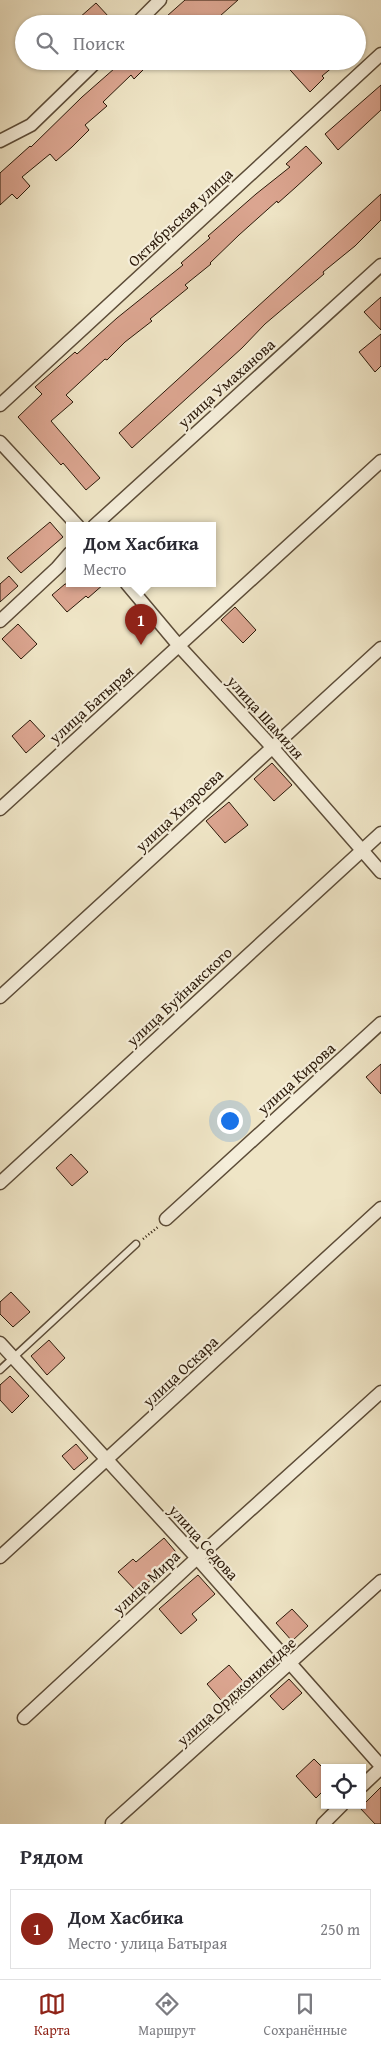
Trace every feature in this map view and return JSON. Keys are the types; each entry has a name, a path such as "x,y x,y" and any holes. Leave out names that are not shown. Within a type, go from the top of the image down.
{"street":[{"path":"145,15 160,0"},
{"name":"Октябрьская улица","path":"366,68 381,54"},
{"path":"0,141 31,125 88,70"},
{"name":"Октябрьская улица","path":"0,404 364,70"},
{"name":"улица Умаханова","path":"98,522 381,265"},
{"path":"0,442 74,522"},
{"name":"улица Батырая","path":"0,809 381,461"},
{"path":"0,620 66,558"},
{"name":"улица Шамиля","path":"130,587 179,646 272,747 381,872"},
{"name":"улица Хизроева","path":"0,997 381,648"},
{"name":"улица Буйнакского","path":"0,1183 381,833"},
{"name":"улица Кирова","path":"166,1219 381,1022"},
{"name":"улица Оскара","path":"0,1557 381,1208"},
{"name":"улица Седова","path":"0,1343 197,1558 381,1767"},
{"name":"улица Мира","path":"24,1718 381,1392"},
{"name":"улица Орджоникидзе","path":"112,1823 291,1664 381,1581"},
{"path":"366,1782 381,1767"},
{"path":"323,1824 338,1809"}],"lane":[{"path":"0,1370 136,1244"}],"path":[{"path":"136,1244 166,1219"}],"building":[{"path":"185,0 238,0 221,15 168,15"},
{"path":"96,3 107,15 82,15"},
{"path":"113,70 143,70 134,79 131,75 103,102 107,106 85,125 89,130 72,147 56,161 50,154 22,177 30,186 17,199 12,194 0,205 0,173 31,147"},
{"path":"290,70 329,70 310,92"},
{"path":"381,85 381,110 338,150 325,134"},
{"path":"306,146 322,163 239,235 211,264 185,285 188,288 150,319 152,321 125,342 107,360 105,359 66,395 73,402 51,421 100,478 86,490 63,463 61,465 18,417 42,394 35,387 75,352 77,354 117,318 183,265 181,263 210,238 208,236 290,167 286,164"},
{"path":"381,194 381,220 355,246 323,272 324,274 265,324 242,348 132,448 119,433"},
{"path":"381,297 381,330 364,312"},
{"path":"381,334 381,366 375,372 359,352"},
{"path":"50,522 63,537 21,573 7,558"},
{"path":"9,576 18,586 0,602 0,584"},
{"path":"65,584 66,587 101,587 67,612 52,595"},
{"path":"235,607 256,630 243,643 221,620"},
{"path":"18,624 37,644 21,659 2,639"},
{"path":"30,720 45,736 26,753 12,736"},
{"path":"272,763 292,785 274,801 254,779"},
{"path":"229,802 248,825 225,843 206,821"},
{"path":"381,1064 381,1094 366,1077"},
{"path":"71,1154 88,1172 72,1186 56,1168"},
{"path":"11,1292 30,1312 13,1327 0,1314 0,1302"},
{"path":"49,1340 65,1358 47,1375 31,1356"},
{"path":"10,1376 29,1396 12,1413 0,1400 0,1385"},
{"path":"76,1444 88,1458 74,1470 62,1456"},
{"path":"164,1538 181,1558 167,1571 164,1568 137,1592 118,1572 133,1559 136,1562"},
{"path":"198,1575 215,1594 192,1614 197,1620 181,1634 159,1609"},
{"path":"292,1609 308,1626 292,1641 276,1623"},
{"path":"229,1665 248,1687 226,1706 207,1684"},
{"path":"289,1679 302,1693 283,1710 270,1696"},
{"path":"314,1759 321,1766 321,1793 316,1798 296,1776"},
{"path":"381,1787 381,1824 375,1824 361,1809 366,1809 366,1802"}],"place":[{"name":"Дом Хасбика","path":"141,645"}]}
